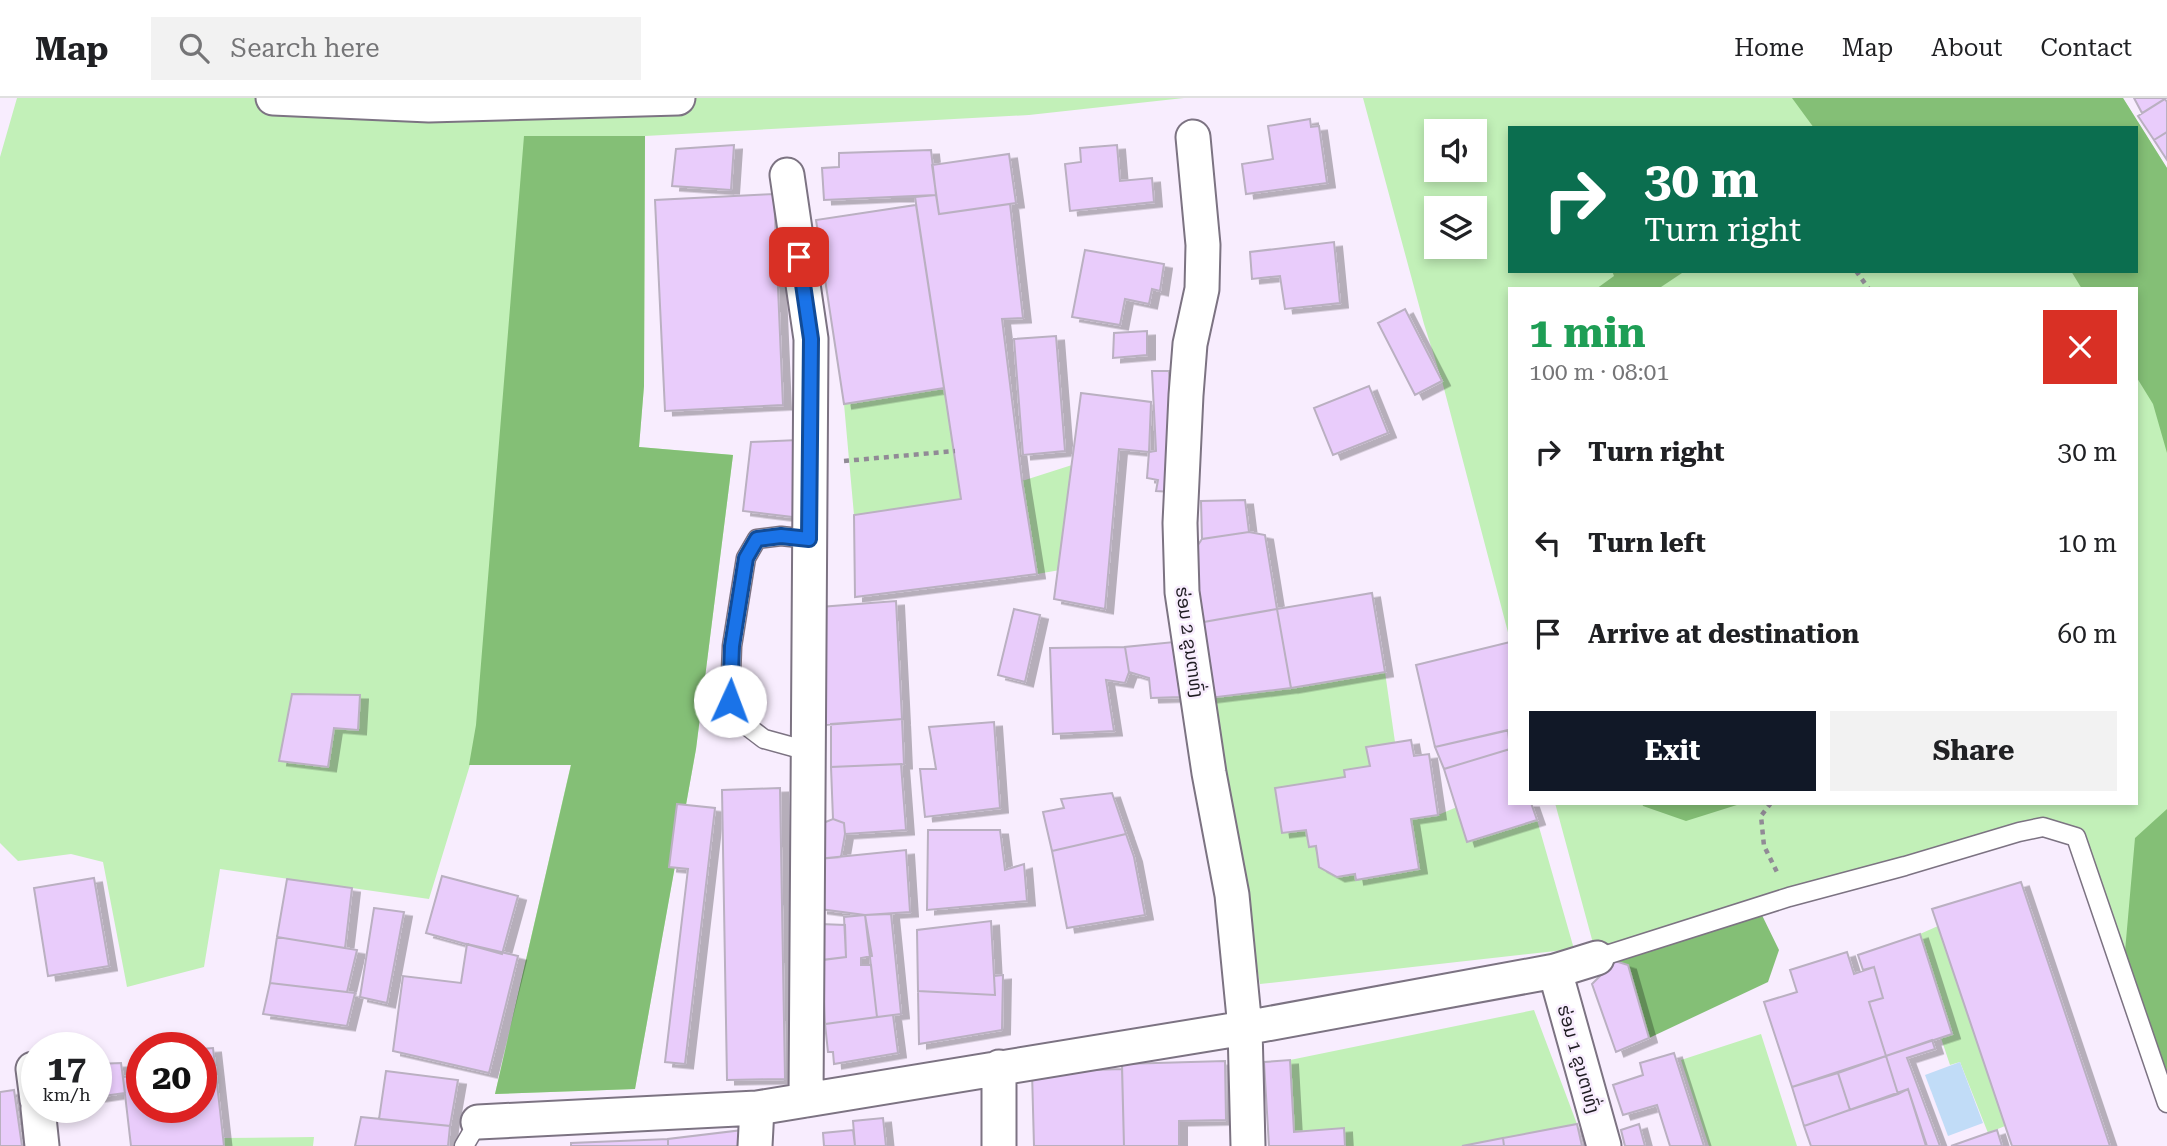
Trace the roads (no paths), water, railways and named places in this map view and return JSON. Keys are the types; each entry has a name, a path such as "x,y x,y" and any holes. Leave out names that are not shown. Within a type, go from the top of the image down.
{"street":[{"path":"273,98 429,105 678,98"},
{"name":"ຮ່ອມ 2 ຂູນຕາທົ່ງ","path":"1193,137 1203,245 1202,289 1189,344 1180,523 1182,592 1209,773 1232,895 1245,1028 1248,1146"},
{"path":"787,175 811,339 807,1100"},
{"path":"471,1134 757,1108 1245,1028 1555,971 1597,958"},
{"name":"ຮ່ອມ 1 ຂູນຕາທົ່ງ","path":"1555,971 1604,1146"},
{"path":"999,1068 999,1146"},
{"path":"755,1146 757,1108"},
{"path":"40,1123 42,1146"}],"lane":[{"path":"808,751 764,739 743,723 730,701 732,646 746,558 757,539 781,536 809,539"},
{"path":"1597,958 1789,897 2043,827 2076,837 2167,1103"}],"water":[{"path":"1960,1062 1983,1123 1948,1136 1925,1075"}]}
